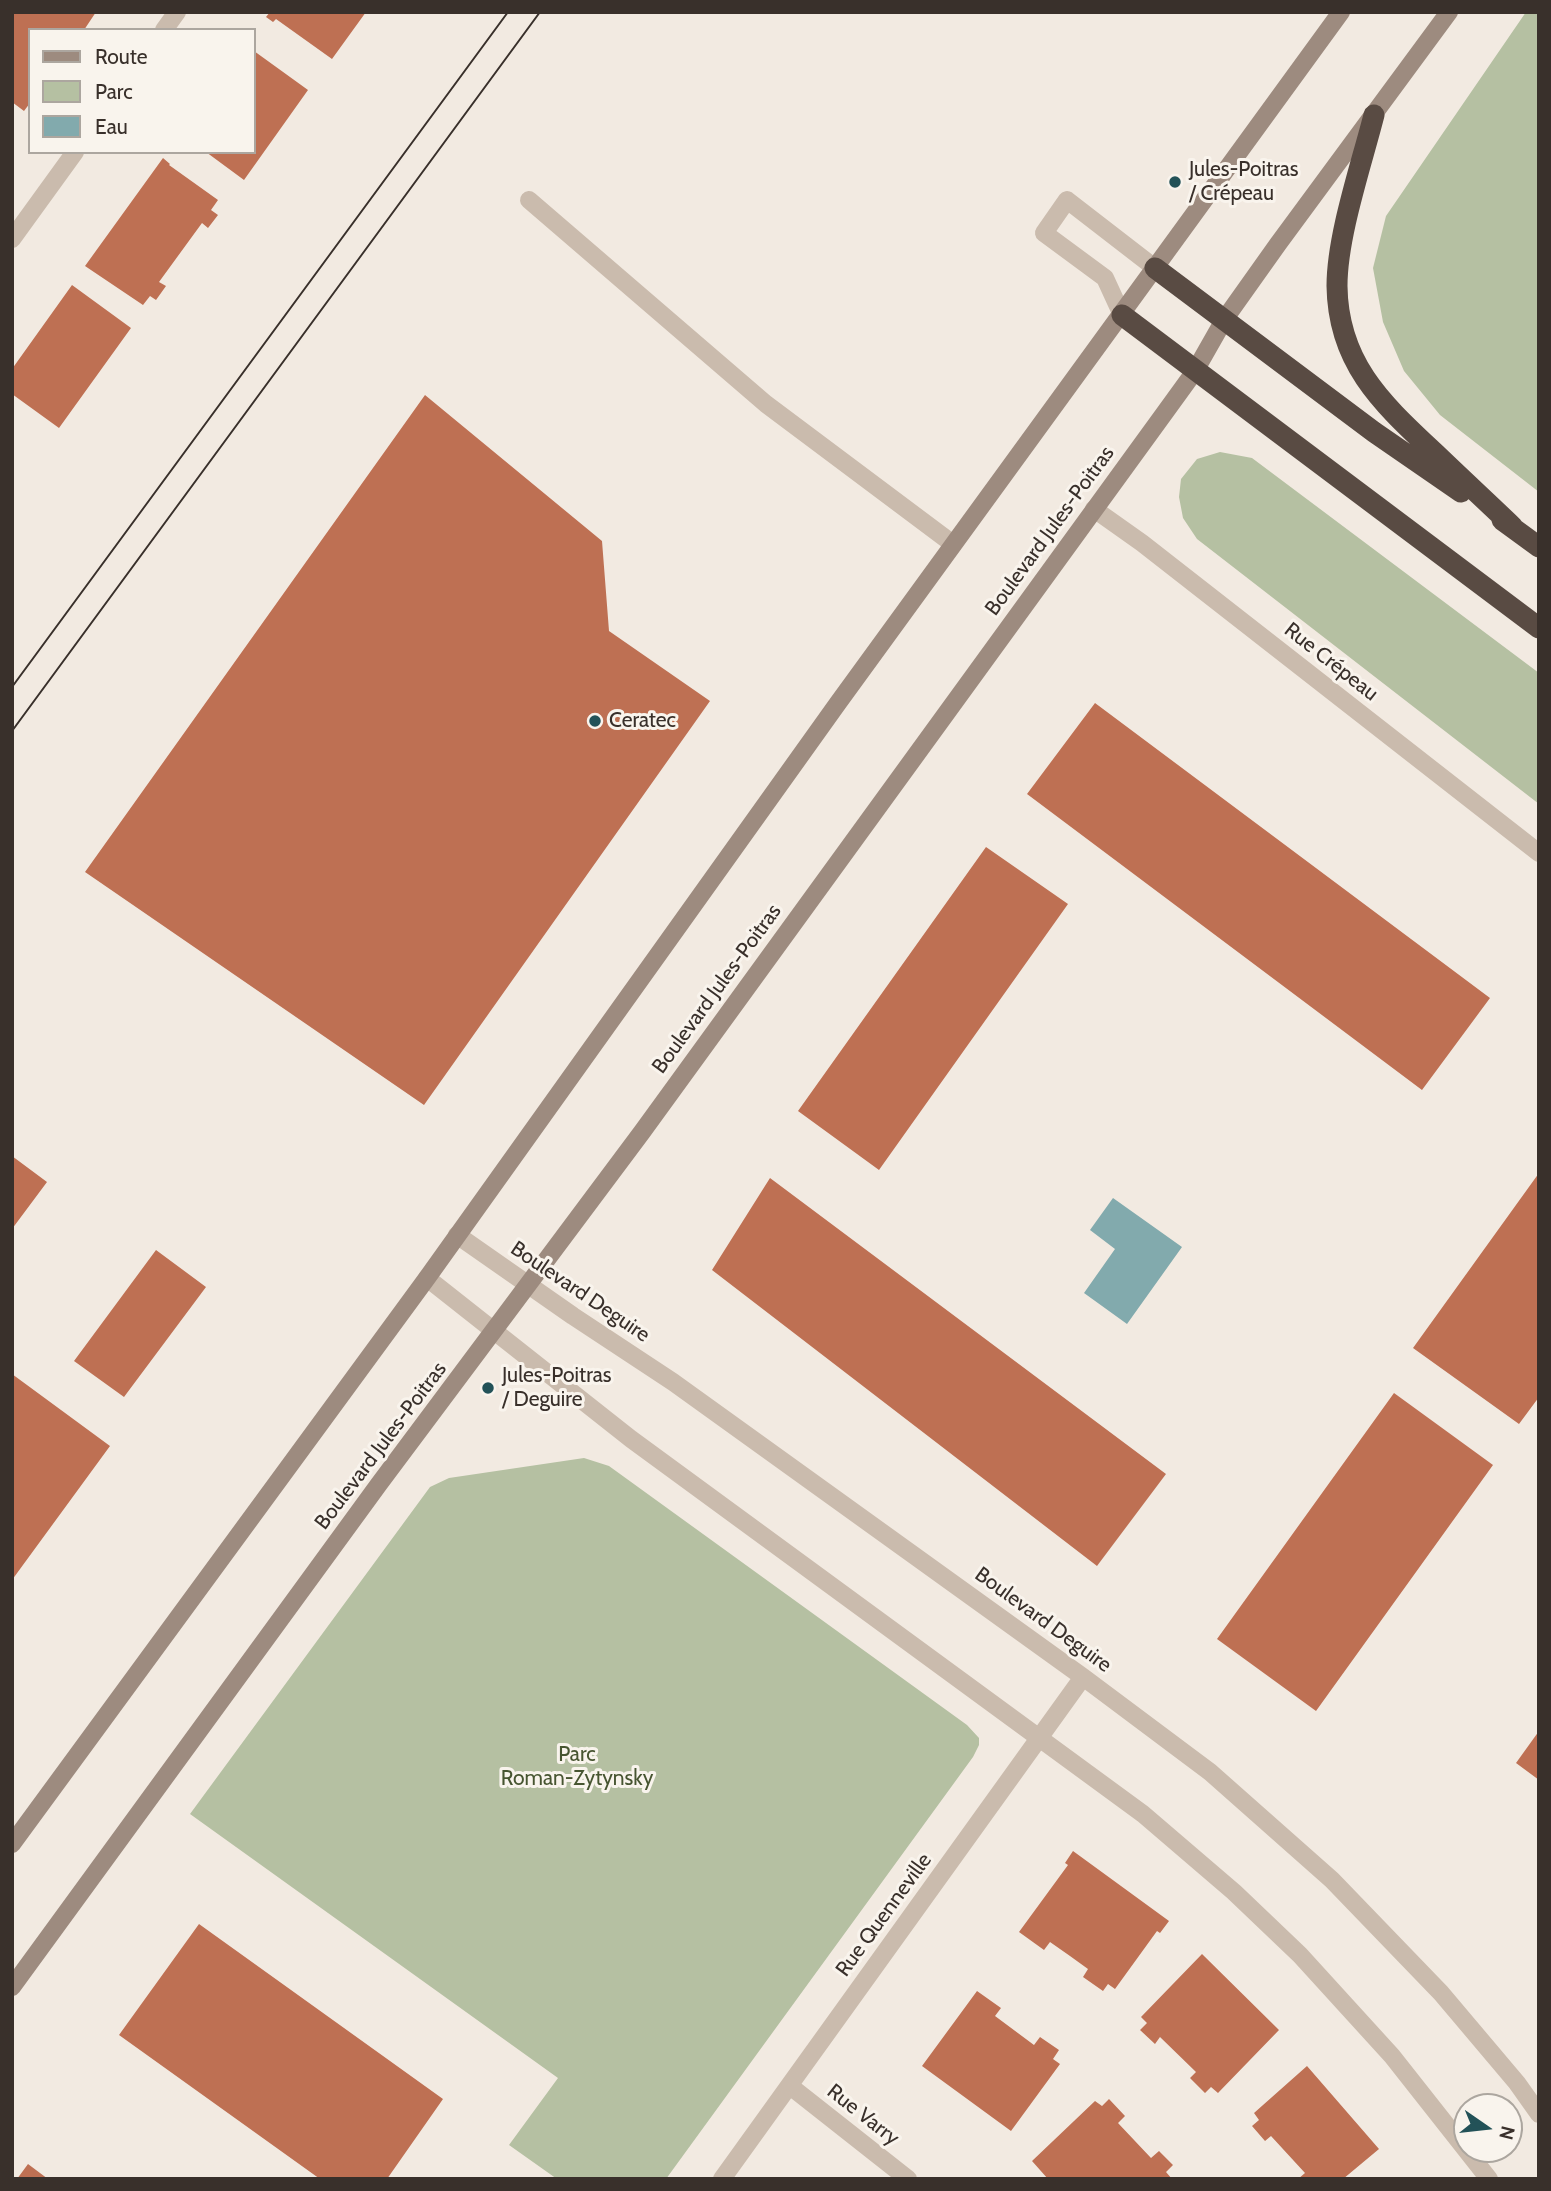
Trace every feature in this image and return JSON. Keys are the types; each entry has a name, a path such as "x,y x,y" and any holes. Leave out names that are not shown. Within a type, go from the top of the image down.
{"highway":[{"path":"1374,115 1343,240 1337,284 1339,311 1346,338 1354,359 1376,396 1513,527"},
{"path":"1155,268 1374,432 1539,547"},
{"path":"1122,315 1539,628"}],"street":[{"path":"165,28 177,12"},
{"path":"12,1844 427,1278 953,544 1341,12"},
{"name":"Boulevard Jules-Poitras","path":"12,1987 379,1484 495,1332 1195,371 1224,320 1448,12"},
{"path":"12,239 74,154"},
{"path":"529,200 766,404 953,544"},
{"path":"1122,315 1105,278 1044,233 1067,200 1155,268"},
{"name":"Rue Crépeau","path":"1094,509 1142,543 1539,853"},
{"name":"Boulevard Deguire","path":"457,1235 673,1382 1083,1677 1210,1772 1332,1880 1441,1993 1539,2114"},
{"path":"427,1278 631,1440 1143,1814 1234,1892 1300,1955 1392,2056 1489,2179"},
{"name":"Rue Quenneville","path":"722,2179 1083,1677"},
{"name":"Rue Varry","path":"790,2087 908,2179"}],"green space":[{"path":"1526,12 1539,12 1539,492 1440,415 1404,371 1383,322 1373,268 1386,216"},
{"path":"1220,452 1252,458 1539,673 1539,804 1197,539 1183,518 1179,497 1181,479 1197,459"},
{"name":"Parc Roman-Zytynsky","path":"584,1458 609,1466 967,1725 979,1738 979,1745 973,1757 666,2179 557,2179 509,2145 558,2078 190,1814 430,1487 449,1478"}],"water":[{"path":"1113,1198 1182,1247 1127,1324 1084,1293 1115,1249 1090,1230"}],"building":[{"path":"12,12 96,12 85,28 28,28 28,106 24,111 12,102"},
{"path":"270,12 366,12 332,59 276,19 273,22 266,17"},
{"path":"256,52 308,90 244,180 209,154 256,154"},
{"path":"163,158 218,200 211,210 218,215 208,228 202,223 159,282 166,286 156,300 150,296 143,305 85,266"},
{"path":"72,285 131,328 59,428 12,394 12,369"},
{"path":"425,395 602,541 609,631 710,701 424,1105 85,872"},
{"path":"1095,703 1490,998 1422,1090 1027,794"},
{"path":"986,847 1068,904 879,1170 798,1111"},
{"path":"12,1156 47,1182 12,1229"},
{"path":"1539,1173 1539,1397 1519,1424 1413,1348"},
{"path":"770,1178 1166,1474 1097,1566 712,1270"},
{"path":"156,1250 206,1287 124,1397 74,1361"},
{"path":"12,1374 110,1446 12,1580"},
{"path":"1394,1393 1493,1465 1316,1711 1217,1639"},
{"path":"1539,1731 1539,1780 1516,1763"},
{"path":"1073,1851 1169,1921 1160,1933 1157,1931 1115,1989 1108,1984 1103,1991 1083,1977 1088,1969 1070,1956 1050,1942 1044,1950 1019,1932 1068,1865 1065,1863"},
{"path":"199,1924 443,2099 387,2179 320,2179 119,2035"},
{"path":"1202,1954 1279,2030 1218,2093 1211,2087 1205,2093 1190,2078 1196,2072 1160,2037 1155,2044 1140,2030 1147,2023 1141,2017"},
{"path":"977,1991 1001,2008 995,2016 1034,2045 1040,2037 1059,2050 1053,2059 1060,2064 1011,2131 922,2066"},
{"path":"1307,2066 1379,2149 1343,2179 1298,2179 1305,2173 1271,2136 1265,2141 1252,2126 1259,2120 1254,2113"},
{"path":"1109,2099 1125,2116 1118,2123 1151,2158 1159,2151 1173,2165 1166,2172 1172,2179 1048,2179 1032,2161 1095,2101 1102,2106"},
{"path":"28,2164 48,2179 17,2179"}],"tram line":[{"path":"12,687 508,12"},
{"path":"12,731 540,12"}],"place":[{"name":"Jules-Poitras / Crépeau","path":"1175,182"},
{"name":"Ceratec","path":"595,721"},
{"name":"Jules-Poitras / Deguire","path":"488,1388"}]}
